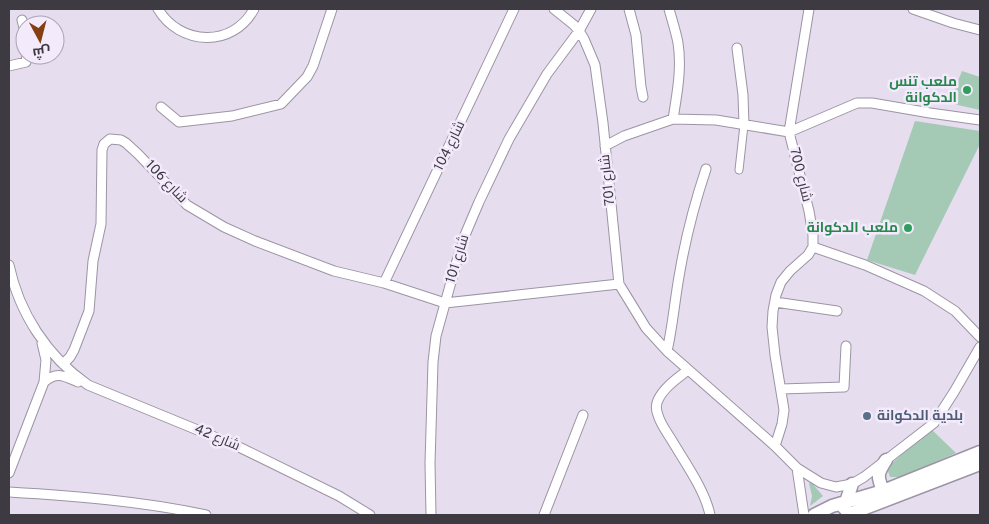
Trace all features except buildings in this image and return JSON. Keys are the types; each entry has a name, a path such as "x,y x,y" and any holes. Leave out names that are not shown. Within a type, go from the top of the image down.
{"main road":[{"path":"814,515 832,506 883,491 980,452"},
{"path":"883,491 878,479 880,468 886,460"},
{"path":"847,515 980,464"},
{"path":"842,515 852,484"}],"street":[{"path":"158,9 166,20 180,31 191,36 206,37 223,36 232,32 250,16 254,9"},
{"path":"161,107 178,122 232,116 282,104 307,77 313,66 332,9"},
{"name":"شارع 104","path":"384,283 514,9"},
{"path":"554,9 579,31 595,65 605,146"},
{"name":"شارع 101","path":"432,515 430,463 433,362 436,336 465,235 508,139 547,74 579,31 591,9"},
{"path":"629,9 636,35 643,97"},
{"path":"669,9 678,43 680,64 673,118"},
{"name":"شارع 700","path":"809,9 789,132 809,210 813,247"},
{"path":"912,9 980,30"},
{"path":"737,48 743,95 744,125 739,170"},
{"path":"789,132 857,103 872,103 930,114 980,120"},
{"name":"شارع 701","path":"789,132 704,119 673,118 624,136 605,146 619,284 646,328 667,351 775,446 797,468 826,485 836,487 852,484"},
{"name":"شارع 106","path":"63,364 74,350 89,310 93,261 101,224 102,150 104,144 110,139 121,140 126,143 187,205 224,227 254,241 334,271 384,283 445,303"},
{"path":"667,351 680,269 706,169"},
{"path":"775,446 784,410 772,327 773,311 781,282 808,255 813,247 865,265 924,291 955,311 980,337"},
{"path":"9,267 15,290 40,338 46,360 44,382 9,473"},
{"path":"445,303 619,284"},
{"path":"775,302 837,311"},
{"name":"شارع 42","path":"40,338 63,364 88,385 239,447 339,496 370,515"},
{"path":"781,389 844,387 846,346"},
{"path":"852,484 934,423 980,347"},
{"path":"688,370 662,393 656,406 662,423 708,506 710,515"},
{"path":"44,382 50,377 58,375 88,385"},
{"path":"544,515 583,416"},
{"path":"797,468 804,515"},
{"path":"9,492 106,500 168,512 206,515"}],"green space":[{"name":"ملعب تنس الدكوانة","path":"962,71 980,77 980,110 949,103"},
{"name":"ملعب الدكوانة","path":"915,121 980,131 980,144 915,275 867,260"},
{"path":"931,429 956,453 901,477 890,477 888,471 891,464"},
{"path":"811,482 823,496 810,506 812,496 809,483"}],"place":[{"name":"ملعب تنس الدكوانة","path":"967,90"},
{"name":"ملعب الدكوانة","path":"908,228"},
{"name":"بلدية الدكوانة","path":"867,416"}]}
